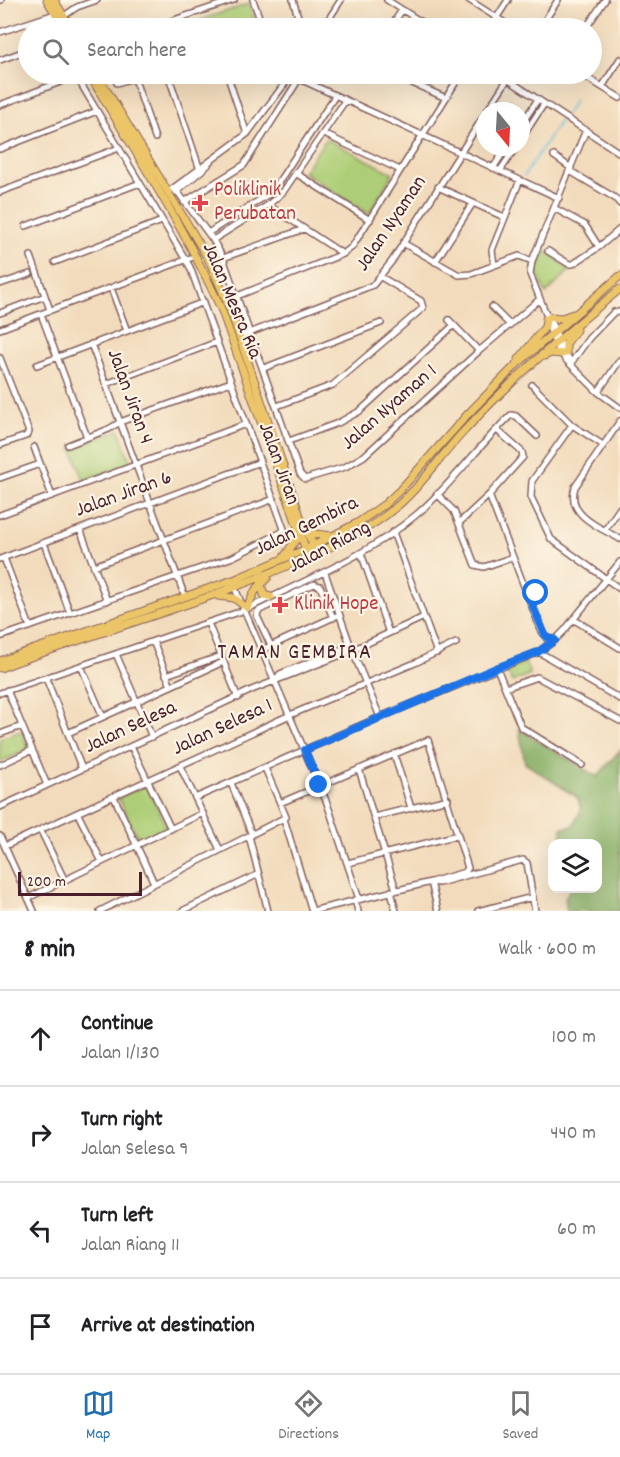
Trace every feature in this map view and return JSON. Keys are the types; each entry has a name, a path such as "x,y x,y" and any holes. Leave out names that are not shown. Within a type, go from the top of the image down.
{"main road":[{"path":"46,0 58,18"},
{"path":"54,0 64,16"},
{"name":"Jalan Mesra Ria","path":"95,84 196,256 222,311 301,525 315,549"},
{"name":"Jalan Mesra Ria","path":"103,84 209,260 239,338 301,525 309,557"},
{"path":"156,188 170,194 167,206"},
{"path":"197,238 196,256 209,260"},
{"name":"Jalan Gembira","path":"0,668 213,596 309,557 315,549 333,536 386,504 517,364 620,276"},
{"name":"Jalan Gembira","path":"0,662 185,597 306,549 315,549 369,527 399,506 464,430 502,392 620,289"},
{"path":"517,364 521,355 545,327 547,316 562,318 575,314"},
{"path":"541,357 551,353 564,354 568,340 580,323"},
{"path":"282,559 296,540 301,525 315,534 333,536"},
{"path":"213,596 233,597 245,608 251,596 272,573"},
{"path":"261,584 264,595 272,597"}],"street":[{"path":"64,16 77,7 97,0"},
{"path":"181,18 234,0"},
{"path":"253,0 259,18"},
{"path":"293,0 298,18"},
{"path":"329,18 341,0"},
{"path":"387,0 415,18"},
{"path":"468,0 497,18 508,0"},
{"path":"546,18 558,0"},
{"path":"593,18 605,0"},
{"path":"397,18 402,10"},
{"path":"43,18 55,14"},
{"path":"0,32 18,26"},
{"path":"0,60 18,54"},
{"path":"602,87 620,58"},
{"path":"0,105 52,84"},
{"name":"Jalan Jiran","path":"0,637 233,557 282,532 283,526 204,302 186,260 80,84"},
{"path":"136,84 154,138"},
{"path":"171,84 199,167"},
{"path":"230,84 247,134"},
{"path":"170,194 247,134 284,84"},
{"path":"184,202 244,165 296,84"},
{"path":"310,84 559,198"},
{"path":"415,84 446,98"},
{"path":"237,296 343,254 352,247 455,84"},
{"name":"Jalan Nyaman","path":"493,102 504,84"},
{"path":"519,84 544,104 620,153"},
{"path":"597,84 620,98"},
{"path":"208,233 264,198 276,187 335,96"},
{"path":"530,111 538,99"},
{"path":"213,240 268,205 283,192 345,101"},
{"path":"530,125 544,104"},
{"path":"0,149 97,111"},
{"name":"Jalan Nyaman","path":"239,338 364,290 381,277 476,128"},
{"path":"586,130 532,261 530,274 553,333 564,354 598,392 620,408"},
{"path":"324,134 400,170"},
{"path":"0,192 118,148"},
{"path":"493,168 501,156"},
{"path":"500,171 510,156"},
{"path":"554,156 615,198 620,204"},
{"path":"170,194 199,167 213,159"},
{"path":"297,174 370,220"},
{"path":"494,265 492,250 520,180"},
{"path":"27,226 140,183"},
{"path":"438,187 504,218"},
{"name":"Jalan Nyaman 1","path":"170,194 184,202 213,240 223,258 278,406 300,474 305,479 351,465 364,456 479,351 540,299"},
{"path":"435,262 473,203"},
{"path":"268,205 343,254"},
{"path":"554,208 585,225 599,247"},
{"path":"55,262 162,221"},
{"path":"223,258 304,229"},
{"path":"548,251 569,264 573,264 599,247 620,229"},
{"path":"403,243 453,273 465,276 519,256 532,261"},
{"path":"31,256 51,310"},
{"path":"0,329 196,256"},
{"path":"0,284 30,273"},
{"path":"278,406 336,383 423,308 424,305 420,301 381,277"},
{"path":"111,288 127,331"},
{"path":"0,313 45,296"},
{"path":"37,365 204,302"},
{"path":"492,307 510,325"},
{"path":"571,363 589,338 614,312 620,312"},
{"path":"41,314 87,437"},
{"path":"449,320 479,351"},
{"path":"264,368 381,323"},
{"path":"289,441 338,423 360,411 454,325"},
{"path":"106,384 217,342"},
{"name":"Jalan Jiran 4","path":"91,344 185,597"},
{"path":"0,358 28,432 26,436 0,445"},
{"path":"598,392 620,360"},
{"path":"68,445 113,428 120,422 231,382"},
{"path":"532,384 572,425 603,445"},
{"path":"459,523 489,495 523,455 497,430 513,415 537,436"},
{"path":"620,421 575,487 573,500 577,511 620,539"},
{"path":"0,515 246,423"},
{"path":"572,425 532,482 530,493 550,539 620,589"},
{"name":"Jalan Riang","path":"0,693 208,622 326,573 361,553 418,513 497,430"},
{"path":"34,447 52,496"},
{"name":"Jalan Jiran 6","path":"2,558 260,462"},
{"path":"0,478 40,464"},
{"path":"437,494 453,508 475,565 484,567 513,557"},
{"path":"489,495 544,636 555,640"},
{"path":"94,566 274,499"},
{"path":"605,530 620,508"},
{"path":"80,529 107,601"},
{"path":"393,532 437,653"},
{"path":"44,543 70,613"},
{"path":"361,553 389,633"},
{"path":"2,558 30,627"},
{"path":"195,798 380,717 538,652 555,640 620,562"},
{"path":"326,573 352,650 380,717"},
{"path":"326,573 353,643 352,650"},
{"path":"234,579 319,785 348,863 358,911"},
{"path":"271,646 257,616 258,611 314,584 320,586 333,618"},
{"path":"529,597 536,593"},
{"path":"264,652 271,646 339,615"},
{"name":"Jalan Selesa","path":"0,807 275,680 352,650 424,617"},
{"path":"573,619 620,648"},
{"path":"208,622 238,698"},
{"path":"153,642 171,686"},
{"name":"Jalan Selesa 1","path":"5,846 290,715 366,684 456,643"},
{"path":"538,652 620,699"},
{"path":"116,654 152,737"},
{"path":"166,675 222,659"},
{"path":"68,733 171,686 222,659"},
{"path":"81,666 103,717"},
{"path":"496,668 521,728 582,765"},
{"path":"505,688 537,676 620,721"},
{"path":"46,678 82,769"},
{"path":"7,690 47,785"},
{"path":"0,734 22,726"},
{"path":"265,768 285,818 312,911 430,882 467,870 429,740 280,803"},
{"path":"131,746 171,828"},
{"path":"0,765 32,750"},
{"path":"394,754 411,808"},
{"path":"180,766 220,850"},
{"path":"359,769 385,854 394,890 396,911"},
{"path":"231,783 250,836 267,911"},
{"path":"114,797 154,883"},
{"path":"374,817 447,799"},
{"path":"28,898 202,813"},
{"path":"78,814 102,862"},
{"path":"104,910 285,818"},
{"path":"41,831 65,881"},
{"path":"348,863 458,835"},
{"path":"0,836 34,911"},
{"path":"430,882 439,883 523,860 527,866 535,911"},
{"path":"182,911 259,874"},
{"path":"430,882 438,911"},
{"path":"478,911 533,897"}],"green space":[{"path":"249,4 254,18 206,18"},
{"path":"326,139 393,173 369,214 303,172"},
{"path":"546,251 570,270 546,294 536,271"},
{"path":"119,430 131,463 84,480 72,448"},
{"path":"525,662 530,674 512,682 507,671"},
{"path":"519,729 597,777 620,750 620,911 567,911 565,898 568,893 602,893 602,839 561,839 562,828 573,826 581,810 578,798 525,763"},
{"path":"22,731 29,749 0,762 0,738"},
{"path":"146,785 167,827 140,841 118,798"}],"waterway":[{"path":"566,114 575,100"},
{"path":"524,176 562,118"}],"place":[{"name":"Poliklinik Perubatan","path":"200,203"},
{"name":"Klinik Hope","path":"280,605"}],"district":[{"name":"TAMAN GEMBIRA","path":"295,653"}],"route":[{"path":"319,785 305,750 538,652 555,640 550,640 541,630 529,597 536,593"}]}
